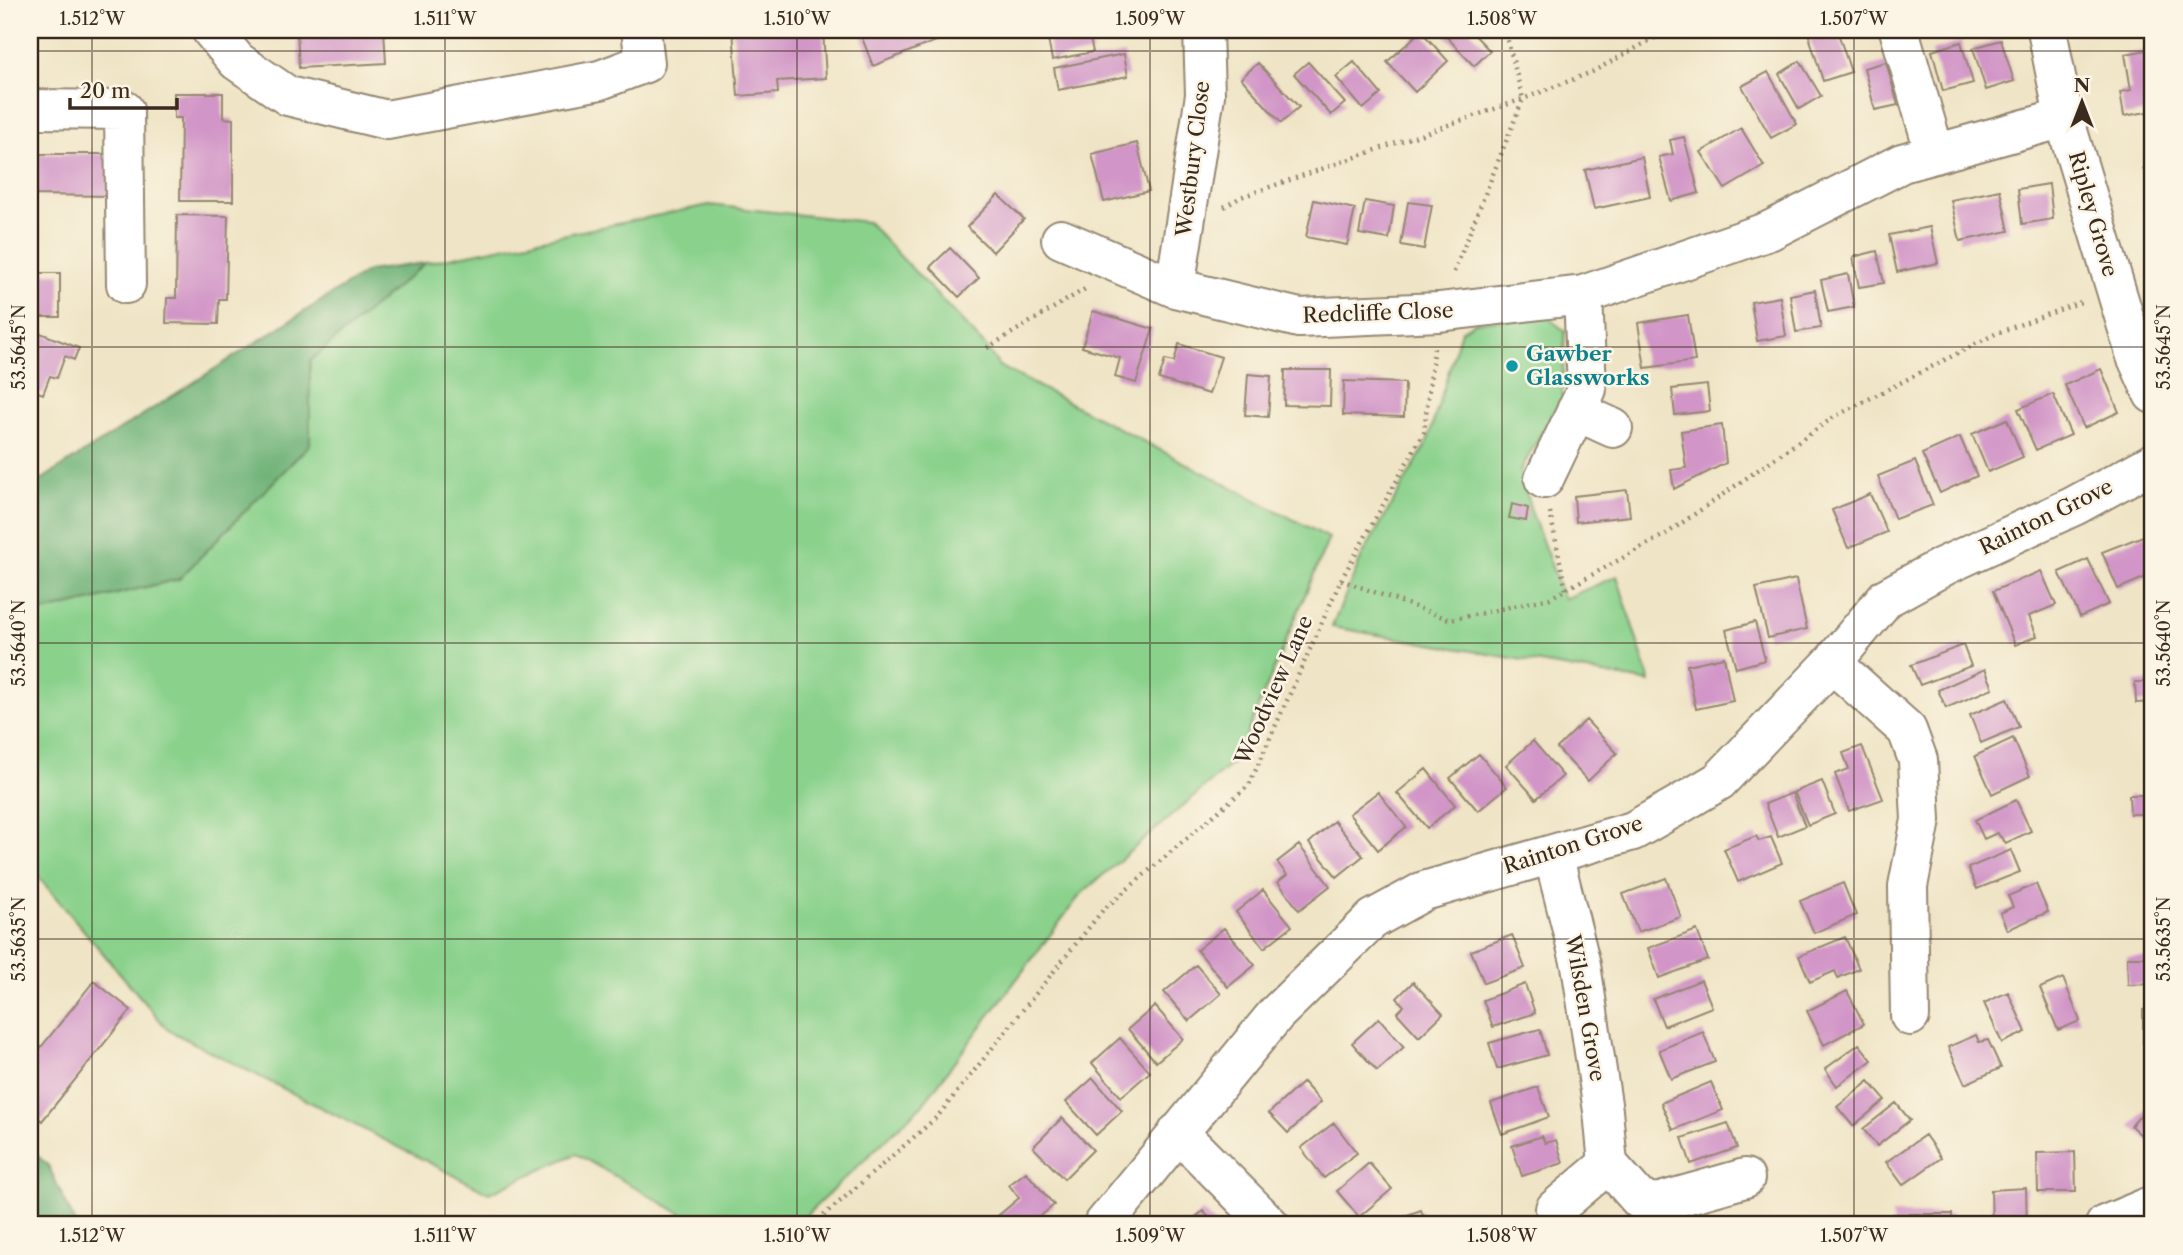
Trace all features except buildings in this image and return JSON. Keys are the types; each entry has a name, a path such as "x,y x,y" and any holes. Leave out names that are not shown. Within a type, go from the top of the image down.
{"street":[{"path":"211,30 237,61 288,96 387,120 600,80 645,62 641,30"},
{"name":"Westbury Close","path":"1175,288 1205,94 1203,30"},
{"path":"1899,30 1935,154"},
{"name":"Ripley Grove","path":"2047,30 2064,118 2136,356 2153,394"},
{"path":"30,109 124,110 126,284"},
{"name":"Redcliffe Close","path":"1061,239 1175,288 1299,318 1438,312 1583,295 1769,231 1902,163 2064,118"},
{"path":"1544,479 1587,389 1583,295"},
{"path":"1576,411 1613,428"},
{"name":"Rainton Grove","path":"1103,1225 1276,1014 1373,919 1424,891 1633,831 1719,781 1832,663 1886,598 1944,566 2074,506 2153,463"},
{"path":"1832,663 1906,730 1918,760 1921,820 1908,887 1910,1016"},
{"name":"Wilsden Grove","path":"1553,854 1581,965 1603,1111 1608,1164"},
{"path":"1178,1132 1270,1225"},
{"path":"1555,1209 1608,1164 1640,1200 1657,1203 1745,1178"},
{"path":"2105,1225 2153,1205"}],"path":[{"path":"1505,30 1523,99"},
{"path":"1185,232 1241,197 1523,99 1592,72 1669,30"},
{"name":"Woodview Lane","path":"813,1225 937,1117 1103,910 1249,785 1341,580 1424,432 1438,312 1523,99"},
{"path":"987,348 1102,279 1115,264"},
{"path":"1341,580 1451,620 1550,598 1666,534 1834,416 1997,333 2115,290"},
{"path":"1544,479 1566,590"}],"green space":[{"path":"709,205 868,222 987,348 999,366 1329,538 1236,760 1081,894 922,1105 796,1225 701,1225 576,1154 489,1193 168,1030 30,867 30,615 179,579 310,444 310,361 425,263"},
{"path":"425,263 310,361 310,444 179,579 30,615 30,487 368,271"},
{"path":"1547,317 1565,331 1562,398 1520,471 1531,511 1564,599 1617,576 1650,682 1332,627 1362,556 1427,443 1461,331 1475,322"},
{"path":"30,1150 48,1165 76,1225 30,1225"}],"place":[{"name":"Gawber Glassworks","path":"1512,366"}]}
